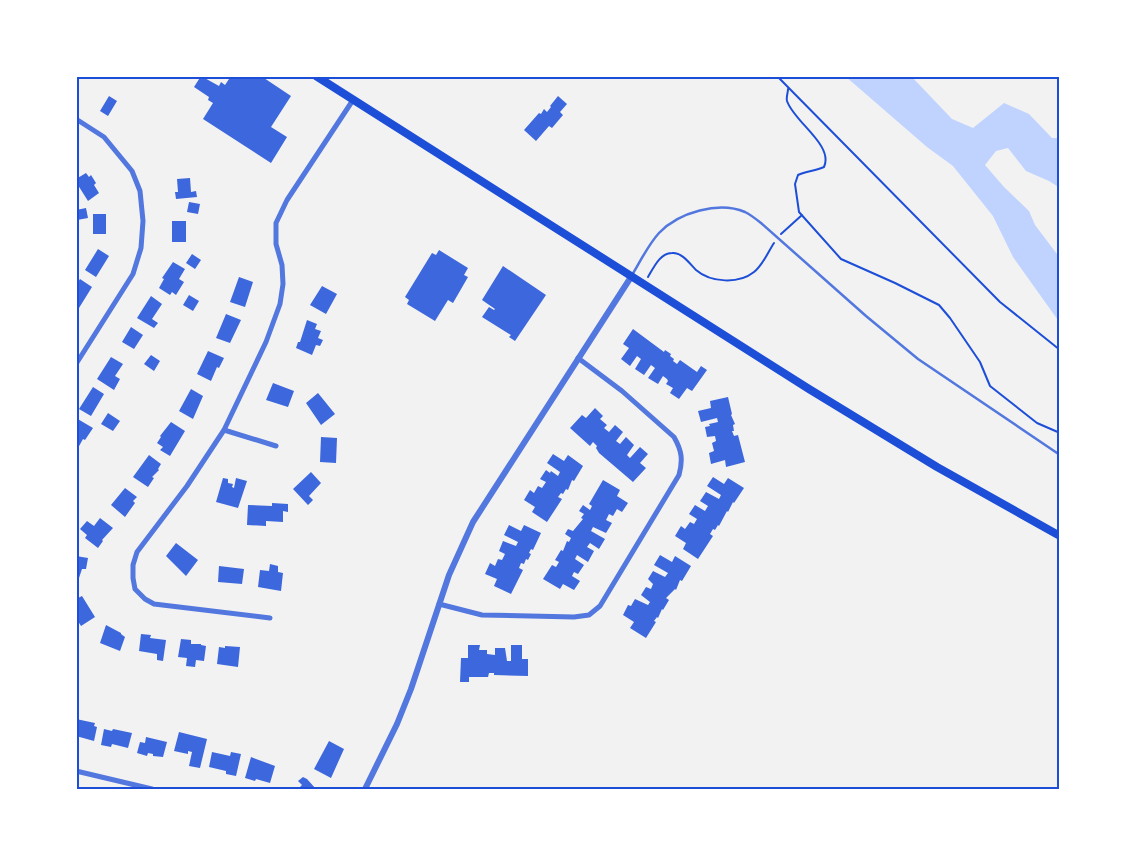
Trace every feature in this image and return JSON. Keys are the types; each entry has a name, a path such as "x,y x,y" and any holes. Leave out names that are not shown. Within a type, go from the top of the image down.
{"main road":[{"path":"316,76 809,390 937,467 1060,536"}],"street":[{"path":"270,618 154,604 144,599 135,589 132,565 137,552 187,486 224,430 266,342 280,304 283,284 282,265 276,244 276,223 287,200 352,100"},
{"path":"76,118 104,137 132,171 140,191 143,221 141,248 133,274 76,364"},
{"path":"365,789 397,724 411,689 449,574 473,522 631,277"},
{"path":"439,604 482,615 574,617 589,615 600,606 679,475 682,456 674,438 622,391 578,358"},
{"path":"224,430 276,446"},
{"path":"76,771 152,789"}],"lane":[{"path":"631,277 660,232 678,219 698,210 720,207 741,211 754,218 918,359 1060,455"}],"path":[{"path":"777,76 1000,302 1060,350"},
{"path":"788,89 786,99 795,115 825,152 826,162 824,167 816,171 805,171 798,174 795,184 799,212 841,259 895,282 939,305 980,362 990,386 1037,423 1060,433"},
{"path":"644,284 657,262 671,253 683,257 698,272 710,278 725,280 743,278 756,270 777,238 802,215"}],"water":[{"path":"845,76 911,76 952,119 973,128 1004,103 1029,114 1052,138 1060,138 1060,188 1026,171 1008,148 996,151 985,165 1029,211 1035,225 1060,258 1060,323 1013,257 993,216 953,166 927,147"}],"building":[{"path":"201,76 219,86 221,82 225,85 231,76 261,76 291,96 271,127 287,137 271,163 203,119 213,103 208,100 209,97 194,87"},
{"path":"109,96 117,101 108,116 100,111"},
{"path":"558,96 567,104 560,112 563,115 552,128 549,126 536,141 524,130 544,109 547,112"},
{"path":"86,173 89,177 91,175 99,193 88,201 76,182 76,179"},
{"path":"190,178 191,192 196,191 197,197 176,199 175,192 178,192 177,179"},
{"path":"189,202 200,204 198,214 187,212"},
{"path":"86,208 88,218 77,220 76,210"},
{"path":"93,214 106,214 106,234 93,234"},
{"path":"172,221 186,221 186,242 172,242"},
{"path":"98,249 109,256 96,277 85,270"},
{"path":"439,250 468,268 464,275 468,277 453,303 448,300 435,321 407,304 409,300 405,297 432,253 436,255"},
{"path":"192,254 201,260 195,269 186,263"},
{"path":"173,262 185,269 179,279 184,282 176,295 172,292 170,295 159,288 164,279 162,278"},
{"path":"503,266 546,295 515,341 509,337 511,335 482,317 489,307 495,309 482,300"},
{"path":"239,277 253,282 245,307 230,302"},
{"path":"80,279 92,287 79,308 76,307 76,285"},
{"path":"322,286 337,294 326,314 310,305"},
{"path":"189,295 199,301 193,311 183,305"},
{"path":"151,296 162,304 152,319 158,323 154,328 137,318"},
{"path":"226,314 241,320 230,343 216,338"},
{"path":"307,320 317,324 315,329 321,331 318,338 323,340 320,346 316,345 312,355 296,348 298,342 300,342"},
{"path":"131,327 143,335 134,349 122,342"},
{"path":"633,329 664,352 665,350 671,354 670,356 674,359 673,361 677,364 680,360 697,372 701,366 707,370 692,391 687,388 679,399 670,393 673,388 666,384 668,381 663,376 658,384 648,378 655,368 651,365 644,375 635,369 641,359 637,356 630,366 621,359 629,348 623,344"},
{"path":"208,351 224,358 219,368 217,367 211,381 197,374"},
{"path":"151,355 160,361 154,371 144,364"},
{"path":"111,357 123,364 115,376 120,379 114,390 97,379"},
{"path":"273,383 294,391 288,407 266,400"},
{"path":"93,387 104,394 91,416 79,409"},
{"path":"191,389 203,396 193,419 179,411"},
{"path":"318,393 335,414 321,425 306,403"},
{"path":"728,397 731,415 735,424 733,425 734,431 732,431 734,436 738,435 745,462 726,467 725,460 711,464 709,453 714,451 712,443 716,441 715,436 707,437 705,427 718,422 717,418 701,422 698,411 711,408 710,401"},
{"path":"595,408 603,416 600,419 607,425 604,428 609,432 615,425 623,432 616,441 620,444 626,437 634,445 627,455 630,458 640,447 648,454 640,463 646,468 633,482 599,453 596,448 597,446 593,442 590,446 570,428 582,415 586,418"},
{"path":"108,413 120,421 113,431 101,424"},
{"path":"76,418 93,428 78,448 76,447"},
{"path":"171,422 185,431 170,456 160,450 163,447 157,443"},
{"path":"321,437 337,438 336,463 320,462"},
{"path":"553,454 564,461 568,455 583,466 574,481 572,480 568,490 566,489 558,497 562,499 547,522 532,512 535,507 524,500 530,490 534,493 538,486 542,488 546,482 540,479 546,470 558,476 560,472 547,463"},
{"path":"149,455 161,464 148,487 133,477"},
{"path":"311,472 321,483 309,496 313,500 308,505 293,489"},
{"path":"713,477 724,484 728,478 744,488 727,511 719,526 715,530 713,529 710,534 713,536 698,559 683,549 686,543 675,536 681,526 685,529 690,522 694,524 697,519 689,514 695,505 705,511 708,506 700,501 706,492 719,499 721,495 707,486"},
{"path":"223,478 228,479 228,483 233,484 232,487 234,488 236,478 247,481 238,508 216,502"},
{"path":"603,480 620,490 617,496 628,503 622,512 617,509 613,516 609,514 606,520 612,523 606,533 593,527 591,531 605,539 599,549 590,543 587,547 594,551 588,562 577,555 575,559 584,565 578,574 574,572 572,576 580,581 574,590 563,584 560,589 543,579 552,565 556,567 559,562 555,560 571,538 565,534 568,529 573,531 583,519 581,518 584,514 579,511 583,505 590,510 592,506 589,504"},
{"path":"125,488 137,497 125,517 111,505"},
{"path":"272,503 288,504 288,512 283,511 283,522 266,521 266,526 247,525 248,505 272,506"},
{"path":"100,518 113,528 102,540 98,548 85,538 87,535 80,529 87,521 94,526"},
{"path":"509,525 521,531 524,525 541,533 533,550 531,549 529,553 531,554 528,560 526,559 524,564 521,563 519,568 523,570 511,594 494,586 497,579 485,574 490,563 495,566 498,559 502,560 505,554 499,551 503,541 516,546 518,542 504,535"},
{"path":"176,543 198,560 186,576 166,556"},
{"path":"660,555 672,562 675,556 691,566 682,581 680,580 676,590 666,598 669,600 658,618 654,621 656,622 646,638 630,628 634,622 623,615 628,605 631,606 635,599 648,605 650,602 641,595 646,587 651,589 653,584 648,579 653,571 665,577 668,573 654,565"},
{"path":"76,556 88,558 86,569 82,569 77,584"},
{"path":"270,564 278,566 278,572 283,573 281,591 258,587 260,570 269,571"},
{"path":"219,566 244,569 242,584 218,582"},
{"path":"82,596 95,617 81,626 76,618 76,599"},
{"path":"106,625 125,637 120,651 100,643"},
{"path":"141,634 151,635 150,638 166,640 163,661 157,660 157,654 139,651"},
{"path":"181,639 191,640 191,644 206,646 204,661 196,660 195,667 186,666 187,658 178,657"},
{"path":"468,645 480,645 479,650 487,650 487,654 495,655 495,648 505,648 507,661 511,661 511,645 522,645 522,659 528,659 528,676 494,675 494,673 489,673 488,677 469,677 469,682 460,682 461,658 468,658"},
{"path":"225,646 240,647 238,667 217,664 219,647 225,648"},
{"path":"76,719 95,723 94,726 97,727 94,741 76,736"},
{"path":"104,729 132,733 128,748 112,744 111,747 101,745"},
{"path":"179,732 207,739 200,768 189,766 192,752 188,751 188,754 174,751"},
{"path":"146,737 167,742 163,757 153,756 153,754 148,753 147,756 137,753 140,742 145,743"},
{"path":"329,741 344,749 331,778 314,769"},
{"path":"212,752 230,756 231,752 241,754 236,776 226,774 226,771 209,767"},
{"path":"251,757 275,766 270,783 245,778"},
{"path":"303,777 316,789 298,789 302,785 298,781"}]}
